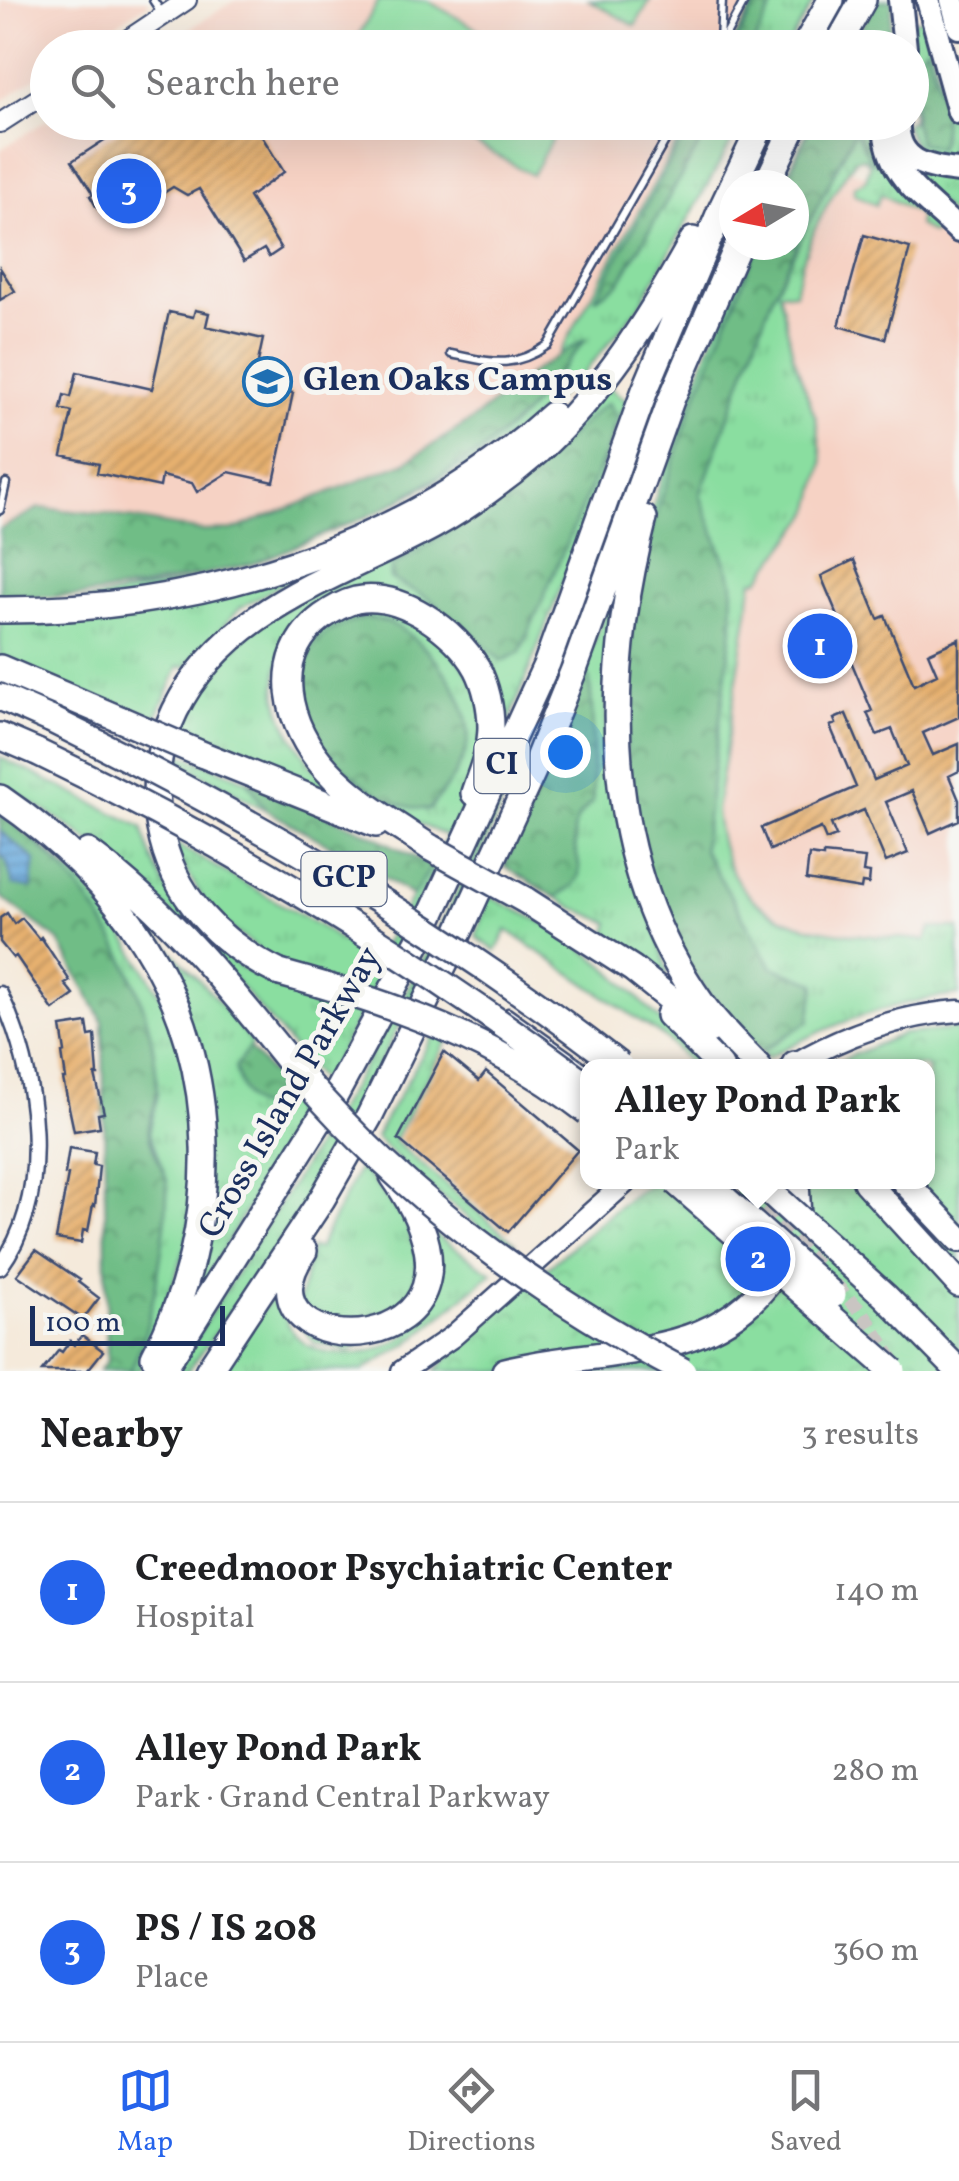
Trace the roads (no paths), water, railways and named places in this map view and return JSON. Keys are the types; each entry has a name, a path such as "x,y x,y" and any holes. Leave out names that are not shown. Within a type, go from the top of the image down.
{"highway":[{"path":"813,30 831,0"},
{"path":"846,30 863,0"},
{"path":"580,1106 508,1057 452,1029 280,973 247,957 221,937 198,912 178,881 162,844 156,767 166,730 184,691 214,652 254,618 434,525 536,452 583,405 621,360 654,310 751,140"},
{"name":"Cross Island Parkway","path":"162,1371 324,1114 380,1019 424,932 547,663 653,372 753,140"},
{"path":"773,170 787,140"},
{"path":"0,610 161,599 226,585 294,564 422,507 482,470 574,395 650,306 698,232"},
{"name":"Cross Island Parkway","path":"208,1371 282,1262 370,1117 533,771 672,400 731,260"},
{"path":"707,316 637,543 619,652 616,709 624,808 642,892 692,1015 716,1059"},
{"path":"353,805 304,740 290,708 287,677 294,650 311,626 331,610 357,600 382,600 412,609 458,644 477,668 488,698 488,752 424,932"},
{"path":"0,668 202,754 353,805 525,900 634,969 749,1059"},
{"name":"GCP","path":"0,698 202,796 338,875 488,971 610,1059"},
{"name":"GCP","path":"0,736 114,788 336,912 580,1080"},
{"path":"0,797 92,855 143,897 225,982 341,1123 436,1211 526,1280 683,1371"},
{"path":"0,797 83,865 119,906 153,959 187,1040 204,1132 200,1226 190,1273 172,1322 146,1371"},
{"path":"692,1015 742,1059"},
{"path":"370,1117 292,1276 288,1299 293,1323 307,1344 326,1356 352,1356 396,1341 425,1297 430,1273 420,1218 388,1168"},
{"path":"684,1189 893,1371"},
{"path":"714,1189 791,1255 910,1371"},
{"path":"768,1189 885,1296 959,1371"},
{"path":"505,1371 584,1355 674,1344 706,1334 755,1300 773,1280 789,1250 798,1216 796,1189"},
{"path":"872,1189 959,1284"},
{"path":"912,1189 959,1239"}],"main road":[{"path":"895,30 899,0"},
{"path":"899,0 902,30"},
{"path":"928,0 959,112"},
{"path":"952,0 959,27"},
{"path":"887,140 897,172 908,186 959,230"},
{"path":"901,140 909,157 927,168 959,171"},
{"path":"806,1059 830,1044 872,1028 959,1011"},
{"path":"402,1371 452,1337 618,1189"}],"street":[{"path":"134,30 158,8 187,0"},
{"path":"0,123 30,104"},
{"path":"0,994 22,1053 34,1110 30,1187 22,1222 0,1267"}],"lane":[{"path":"720,30 722,0"},
{"path":"728,30 745,0"},
{"path":"450,354 504,364 530,358 548,345 666,140"},
{"path":"0,510 6,484"},
{"path":"508,1012 580,1063"}],"water":[{"path":"0,831 35,860 31,888 13,885 7,862 0,854"}],"tunnel":[{"path":"739,1189 820,1268"},
{"path":"835,1284 865,1316 894,1362"}],"place":[{"name":"PS / IS 208","path":"129,191"},
{"name":"Glen Oaks Campus","path":"268,381"},
{"name":"Creedmoor Psychiatric Center","path":"820,646"},
{"name":"Alley Pond Park","path":"758,1259"}]}
